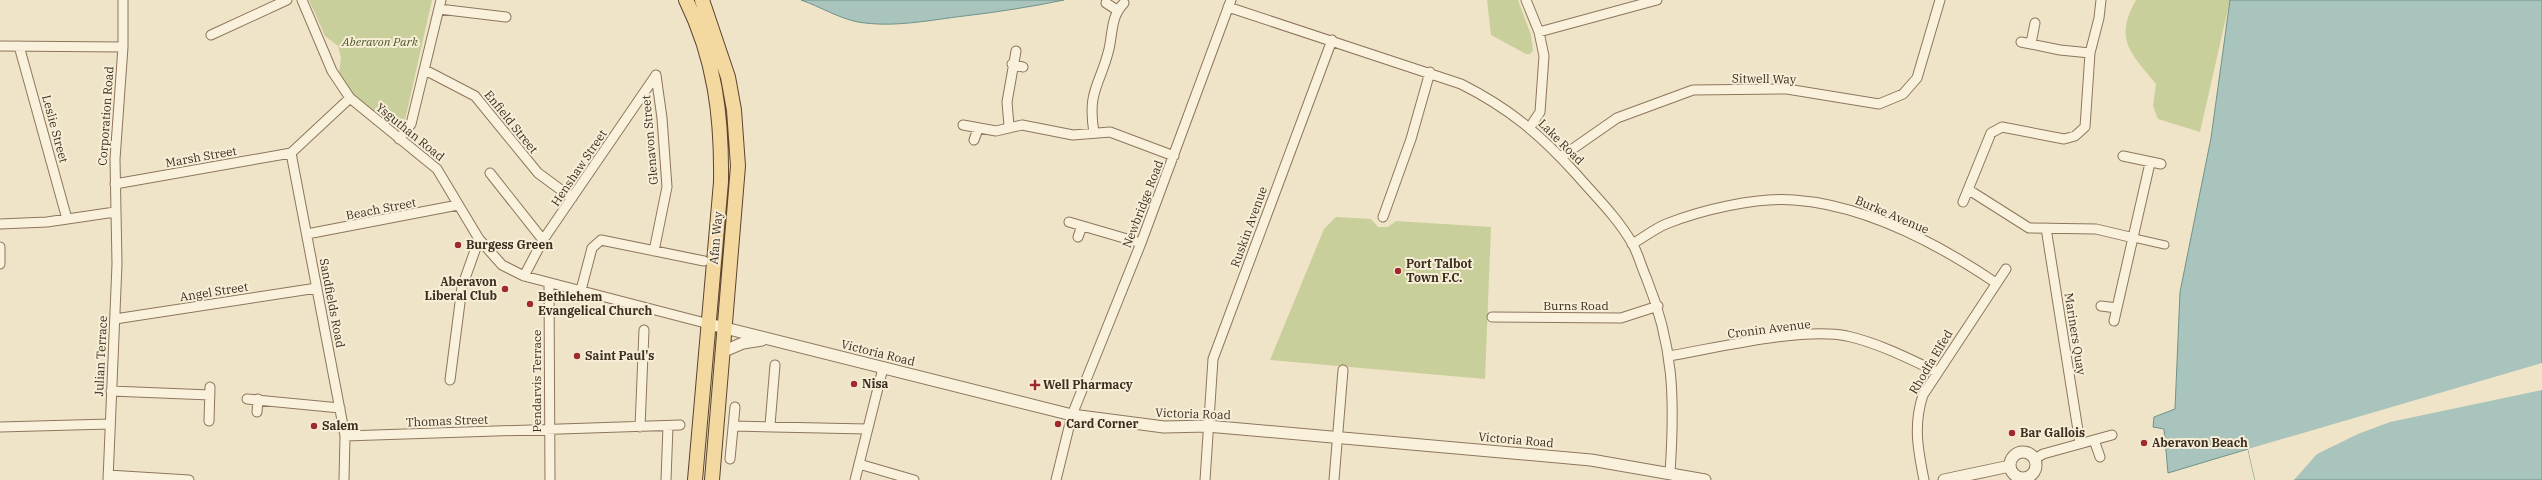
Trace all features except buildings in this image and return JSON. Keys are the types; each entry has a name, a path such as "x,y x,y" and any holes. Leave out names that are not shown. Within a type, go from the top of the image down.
{"main road":[{"name":"Afan Way","path":"686,0 700,30 713,76 722,136 721,182 695,480"},
{"name":"Afan Way","path":"702,0 728,78 736,135 737,178 712,480"}],"street":[{"name":"Corporation Road","path":"116,233 114,212 123,47 123,0"},
{"path":"211,35 287,0"},
{"name":"Ysguthan Road","path":"302,0 332,71 350,98 437,169 445,178 458,206 479,239 502,265 524,276 549,283"},
{"path":"1526,0 1539,32 1544,56 1540,112 1530,128"},
{"path":"1539,32 1657,0"},
{"name":"Sitwell Way","path":"1561,157 1617,118 1693,90 1787,89 1879,104 1903,94 1917,78 1940,0"},
{"path":"1963,202 1969,190 1990,133 2002,127 2064,139 2075,136 2085,127 2090,53 2101,0"},
{"path":"1106,3 1117,10"},
{"path":"1094,133 1090,110 1093,91 1109,48 1110,31 1117,10 1124,3"},
{"path":"399,139 411,124 440,4 506,16"},
{"name":"Lake Road","path":"1230,4 1461,84 1495,101 1530,128 1561,157 1610,212 1632,244 1658,306 1669,356 1674,412 1670,473"},
{"name":"Newbridge Road","path":"1056,480 1072,415 1141,243 1230,4"},
{"path":"2031,43 2035,23"},
{"name":"Ruskin Avenue","path":"1205,480 1207,426 1213,359 1332,40"},
{"path":"2021,42 2060,50 2090,53"},
{"path":"0,46 123,47"},
{"name":"Leslie Street","path":"19,46 67,219"},
{"path":"1009,126 1007,102 1012,64 1016,51"},
{"path":"1012,64 1023,67"},
{"name":"Enfield Street","path":"425,70 475,96 538,173 572,198"},
{"path":"1383,217 1411,139 1430,72"},
{"name":"Henshaw Street","path":"524,276 543,240 656,74"},
{"name":"Glenavon Street","path":"654,251 667,187 662,118 656,74"},
{"path":"291,153 350,98"},
{"path":"963,125 978,129 996,131 1009,126 1022,125 1073,135 1110,132 1174,156"},
{"path":"974,140 978,129"},
{"name":"Marsh Street","path":"115,184 291,153"},
{"name":"Sandfields Road","path":"291,153 345,436 344,480"},
{"path":"2123,156 2150,163 2161,164"},
{"path":"2114,321 2150,163"},
{"path":"490,173 543,240"},
{"path":"1969,190 2029,228 2096,229 2165,245"},
{"name":"Burke Avenue","path":"1632,244 1666,224 1739,203 1793,200 1847,208 1908,232 1974,268 1996,283"},
{"name":"Beach Street","path":"307,234 458,206"},
{"path":"0,224 67,219 114,212"},
{"path":"1069,222 1141,243"},
{"path":"1078,237 1082,226"},
{"name":"Mariners Quay","path":"2046,228 2080,443"},
{"name":"Julian Terrace","path":"108,478 115,319 116,233"},
{"path":"450,380 462,287 479,239"},
{"path":"581,290 592,248 601,240 704,261"},
{"path":"0,247 0,264"},
{"name":"Rhodfa Elfed","path":"1924,480 1916,442 1917,413 1923,395 1936,372 2006,269"},
{"name":"Victoria Road","path":"549,283 581,290 766,340 810,348 883,368 1072,415 1164,427 1207,426 1590,460 1705,480"},
{"name":"Pendarvis Terrace","path":"549,283 550,480"},
{"name":"Angel Street","path":"115,319 317,288"},
{"name":"Burns Road","path":"1492,317 1621,318 1658,306"},
{"path":"2101,306 2117,308"},
{"path":"640,427 644,330"},
{"name":"Cronin Avenue","path":"1669,356 1795,336 1845,336 1898,354 1936,372"},
{"path":"722,352 743,343 766,340"},
{"path":"770,426 775,365"},
{"path":"855,480 883,368"},
{"path":"1334,480 1343,370"},
{"path":"111,391 210,391 209,421"},
{"path":"247,398 340,408"},
{"path":"258,399 258,412"},
{"path":"730,459 735,407"},
{"path":"0,427 110,424"},
{"name":"Thomas Street","path":"345,436 680,425"},
{"path":"666,480 668,426"},
{"path":"733,426 867,429"},
{"path":"2035,459 2043,454 2112,435"},
{"path":"2094,440 2100,457"},
{"path":"2016,454 2030,454 2035,459 2036,467 2033,474 2024,479 2018,478 2010,466 2016,454"},
{"path":"859,464 914,480"},
{"path":"1944,480 2010,466"},
{"path":"108,478 190,480"}],"green space":[{"name":"Aberavon Park","path":"309,0 432,0 405,120 391,128 353,94 339,73 341,58 338,46 325,36"},
{"path":"1487,0 1518,0 1531,35 1533,51 1530,54 1526,54 1491,35"},
{"path":"2136,0 2230,0 2200,132 2158,119 2153,106 2156,84 2133,55 2128,46 2126,36 2126,26 2129,14"},
{"name":"Port Talbot Town F.C.","path":"1336,217 1371,219 1378,227 1388,227 1396,221 1491,227 1485,379 1270,360 1324,229"}],"water":[{"path":"801,0 1064,0 989,13 912,23 871,24 858,22 836,15"},
{"path":"2230,0 2542,0 2542,480 2255,480 2248,449 2168,473 2164,429 2153,427 2154,417 2175,409 2180,292 2211,138"}],"pier":[{"path":"2542,363 2542,390 2390,422 2358,434 2317,454 2294,480 2255,480 2248,449"}],"place":[{"name":"Burgess Green","path":"458,245"},
{"name":"Port Talbot Town F.C.","path":"1398,271"},
{"name":"Aberavon Liberal Club","path":"505,289"},
{"name":"Bethlehem Evangelical Church","path":"530,304"},
{"name":"Saint Paul's","path":"577,356"},
{"name":"Nisa","path":"854,384"},
{"name":"Well Pharmacy","path":"1035,385"},
{"name":"Card Corner","path":"1058,424"},
{"name":"Salem","path":"314,426"},
{"name":"Bar Gallois","path":"2012,433"},
{"name":"Aberavon Beach","path":"2144,443"}]}
